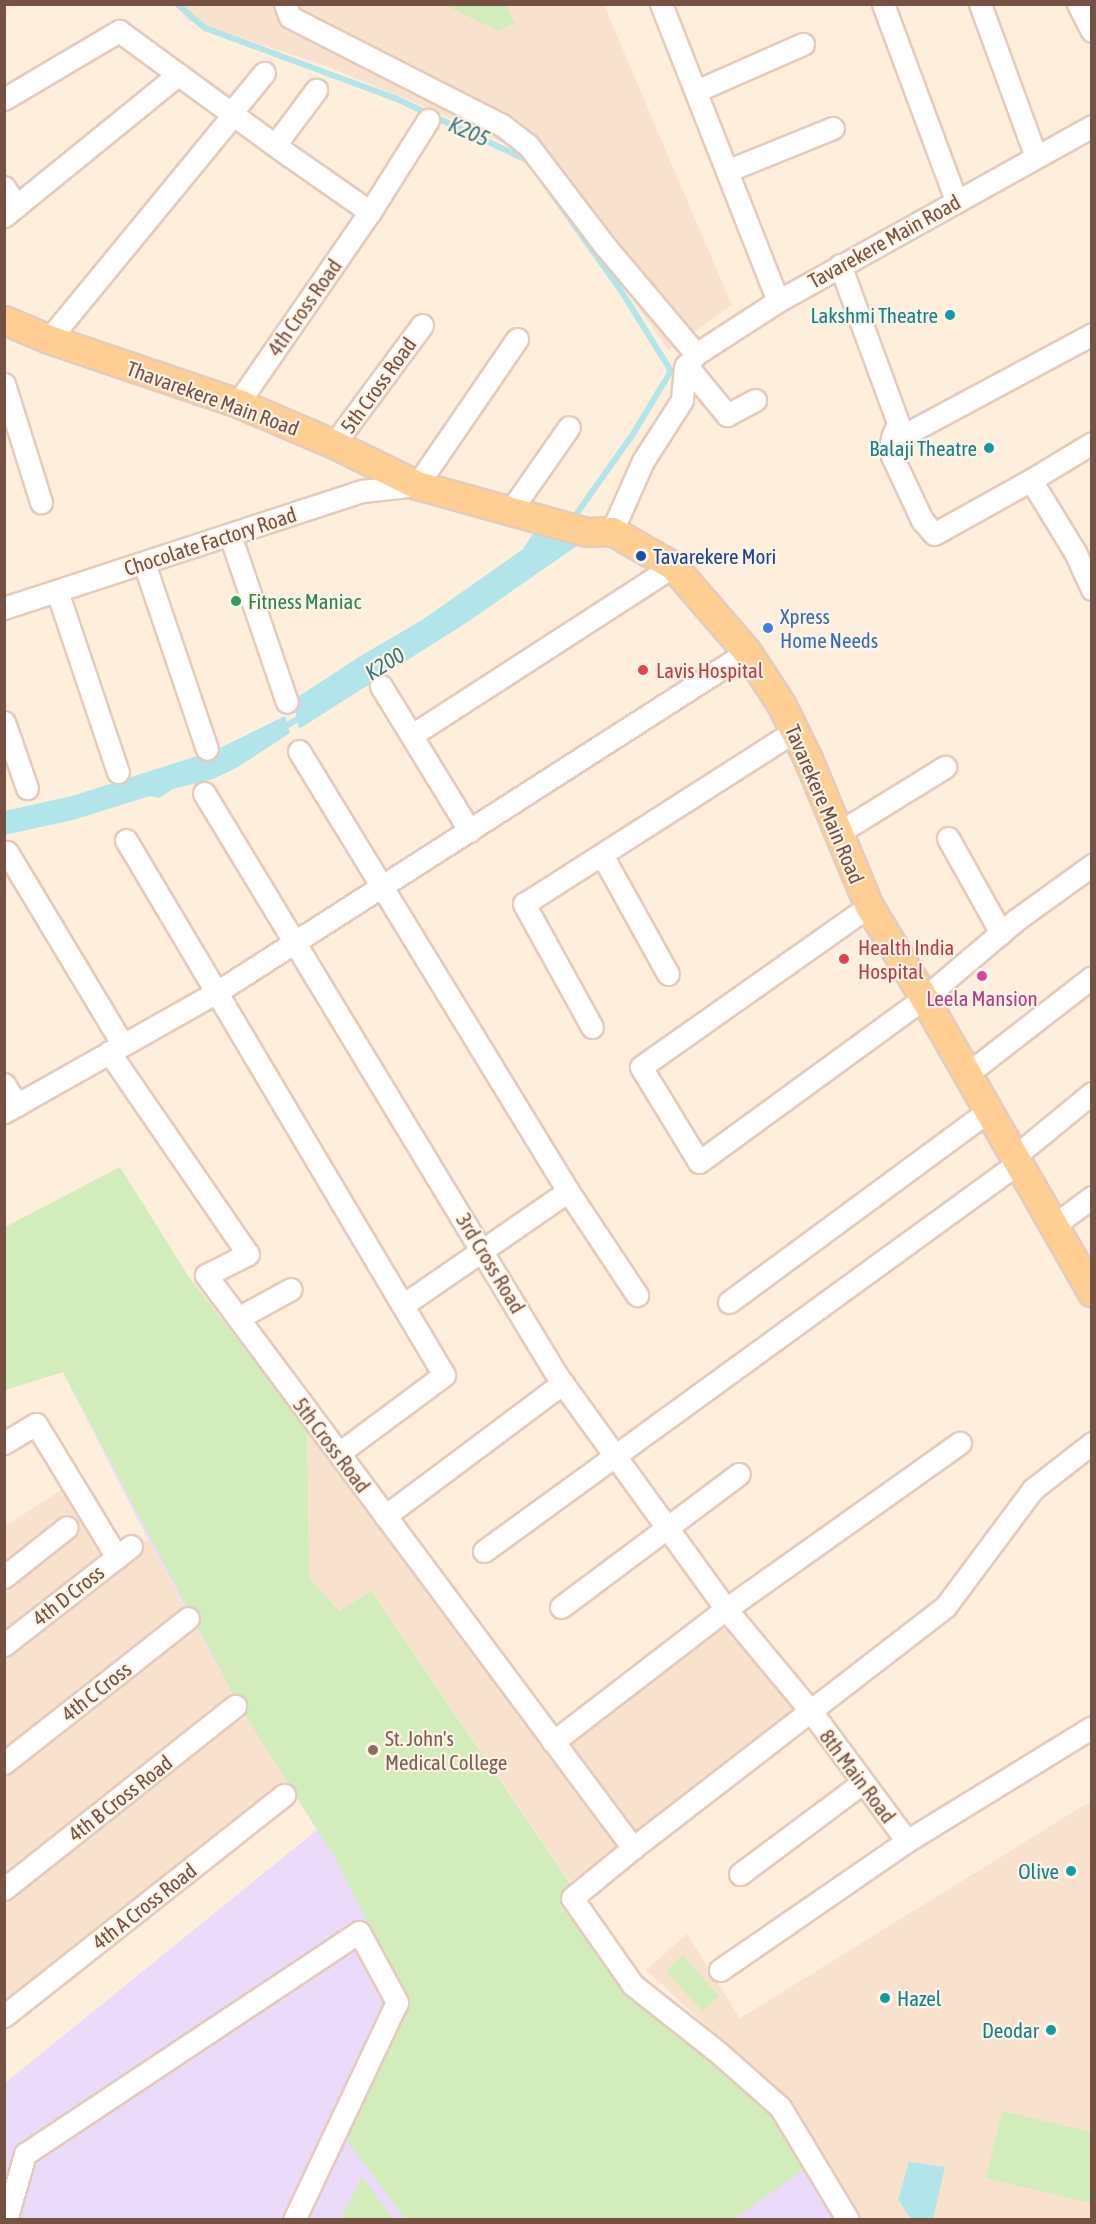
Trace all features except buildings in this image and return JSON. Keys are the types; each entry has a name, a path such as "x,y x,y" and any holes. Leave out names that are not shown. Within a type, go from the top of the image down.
{"main road":[{"name":"Thavarekere Main Road","path":"6,321 49,339 238,403 334,444 417,485"},
{"name":"Tavarekere Main Road","path":"417,485 540,519 599,531 673,566 747,652 781,704 794,731 869,906 1092,1292"}],"street":[{"path":"285,4 290,17 502,125 528,145 605,246 727,415 755,400"},
{"path":"661,4 729,170 778,300"},
{"path":"883,4 956,200"},
{"path":"980,4 1036,157"},
{"path":"1078,4 1092,31"},
{"path":"4,99 119,31 370,212"},
{"path":"696,91 803,44"},
{"path":"49,339 264,73"},
{"path":"4,187 11,211 179,74"},
{"path":"275,145 316,90"},
{"name":"4th Cross Road","path":"238,403 370,212 428,120"},
{"name":"Tavarekere Main Road","path":"689,362 778,300 1092,126"},
{"path":"729,170 833,128"},
{"path":"840,265 898,423 891,442 892,456 922,520 934,534 1092,443"},
{"name":"5th Cross Road","path":"334,444 422,325"},
{"path":"891,442 1092,334"},
{"path":"417,485 517,339"},
{"path":"599,531 682,400 689,362"},
{"path":"4,384 41,502"},
{"path":"511,510 569,427"},
{"path":"1031,480 1083,548 1092,589"},
{"name":"Chocolate Factory Road","path":"4,608 363,491 417,485"},
{"path":"230,535 287,702"},
{"path":"144,563 207,749"},
{"path":"411,735 673,566"},
{"path":"57,591 118,772"},
{"path":"4,1084 11,1109 217,992 747,652"},
{"path":"381,686 471,831"},
{"path":"4,722 27,788"},
{"path":"592,1027 524,904 794,731"},
{"path":"299,751 568,1191 637,1295"},
{"path":"838,833 945,767"},
{"name":"3rd Cross Road","path":"204,794 563,1383 726,1610 810,1710"},
{"path":"948,837 1001,933"},
{"path":"126,840 444,1375 339,1453"},
{"path":"7,852 116,1049"},
{"path":"602,855 668,974"},
{"path":"869,906 641,1067 699,1162 924,998 1001,933 1092,865"},
{"path":"967,1074 1092,977"},
{"name":"5th Cross Road","path":"116,1049 248,1254 206,1275 633,1848"},
{"path":"484,1551 1016,1160 1092,1093"},
{"path":"729,1302 988,1111"},
{"path":"403,1305 568,1191"},
{"path":"1053,1226 1092,1197"},
{"path":"238,1318 291,1289"},
{"path":"385,1516 563,1383"},
{"name":"4th D Cross","path":"4,1443 36,1424 124,1551 4,1645"},
{"path":"553,1742 726,1610 960,1443"},
{"path":"848,2220 780,2107 719,2053 633,1985 572,1898 633,1848 945,1607 1033,1489 1092,1443"},
{"path":"561,1608 740,1474"},
{"path":"4,1577 67,1527"},
{"name":"4th C Cross","path":"4,1763 188,1618"},
{"name":"4th B Cross Road","path":"4,1889 235,1706"},
{"name":"8th Main Road","path":"810,1710 906,1841"},
{"path":"720,1970 906,1841 1092,1727"},
{"path":"740,1874 862,1783"},
{"name":"4th A Cross Road","path":"5,2016 284,1795"},
{"path":"6,2220 25,2154 359,1932 397,2002 294,2220"}],"shaded area":[{"path":"177,5 604,5 732,305 669,350 528,155 426,107 323,65 186,20"},
{"name":"St. John's Medical College","path":"63,1372 307,1429 309,1578 339,1611 371,1591 560,1905 626,1994 772,2112 834,2219 5,2220 5,2083 317,1830 240,1707 147,1537"},
{"path":"307,1429 404,1551 621,1847 570,1882 371,1591 339,1611 309,1578"},
{"path":"69,1485 111,1552 5,1636 5,1526"},
{"path":"148,1539 189,1614 5,1756 5,1652"},
{"path":"728,1619 800,1712 635,1838 563,1745"},
{"path":"194,1623 235,1698 5,1880 5,1771"},
{"path":"240,1707 289,1786 5,2008 5,1891"},
{"path":"1091,1801 1091,2219 859,2219 787,2101 646,1970 687,1934 740,2018"}],"green space":[{"path":"445,5 506,5 515,23 498,31"},
{"name":"St. John's Medical College","path":"120,1167 187,1274 307,1429 309,1578 339,1611 371,1591 576,1892 560,1905 626,1994 772,2112 805,2169 734,2219 405,2219 347,2140 409,2005 334,1856 240,1707 63,1372 5,1390 5,1227"},
{"path":"683,1955 719,1996 702,2011 666,1971"},
{"path":"1002,2111 1091,2132 1091,2203 986,2178"},
{"path":"362,2176 393,2219 341,2219"}],"water":[{"path":"538,526 584,541 469,621 299,729 293,700 362,655 422,620 523,549"},
{"path":"285,716 290,733 238,767 213,779 173,789 159,798 150,796 73,820 5,835 4,811 72,796 216,750"},
{"path":"909,2162 945,2167 933,2219 911,2219 898,2200"}],"waterway":[{"name":"K205","path":"177,4 205,28 397,99 529,161"},
{"name":"K205","path":"545,184 620,289 671,371 633,434 572,520"},
{"name":"K200","path":"283,728 302,716"}],"place":[{"name":"Lakshmi Theatre","path":"950,315"},
{"name":"Balaji Theatre","path":"989,448"},
{"name":"Tavarekere Mori","path":"641,556"},
{"name":"Fitness Maniac","path":"236,601"},
{"name":"Xpress Home Needs","path":"768,628"},
{"name":"Lavis Hospital","path":"643,670"},
{"name":"Health India Hospital","path":"844,959"},
{"name":"Leela Mansion","path":"982,976"},
{"name":"St. John's Medical College","path":"373,1750"},
{"name":"Olive","path":"1071,1871"},
{"name":"Hazel","path":"885,1998"},
{"name":"Deodar","path":"1051,2030"}]}
